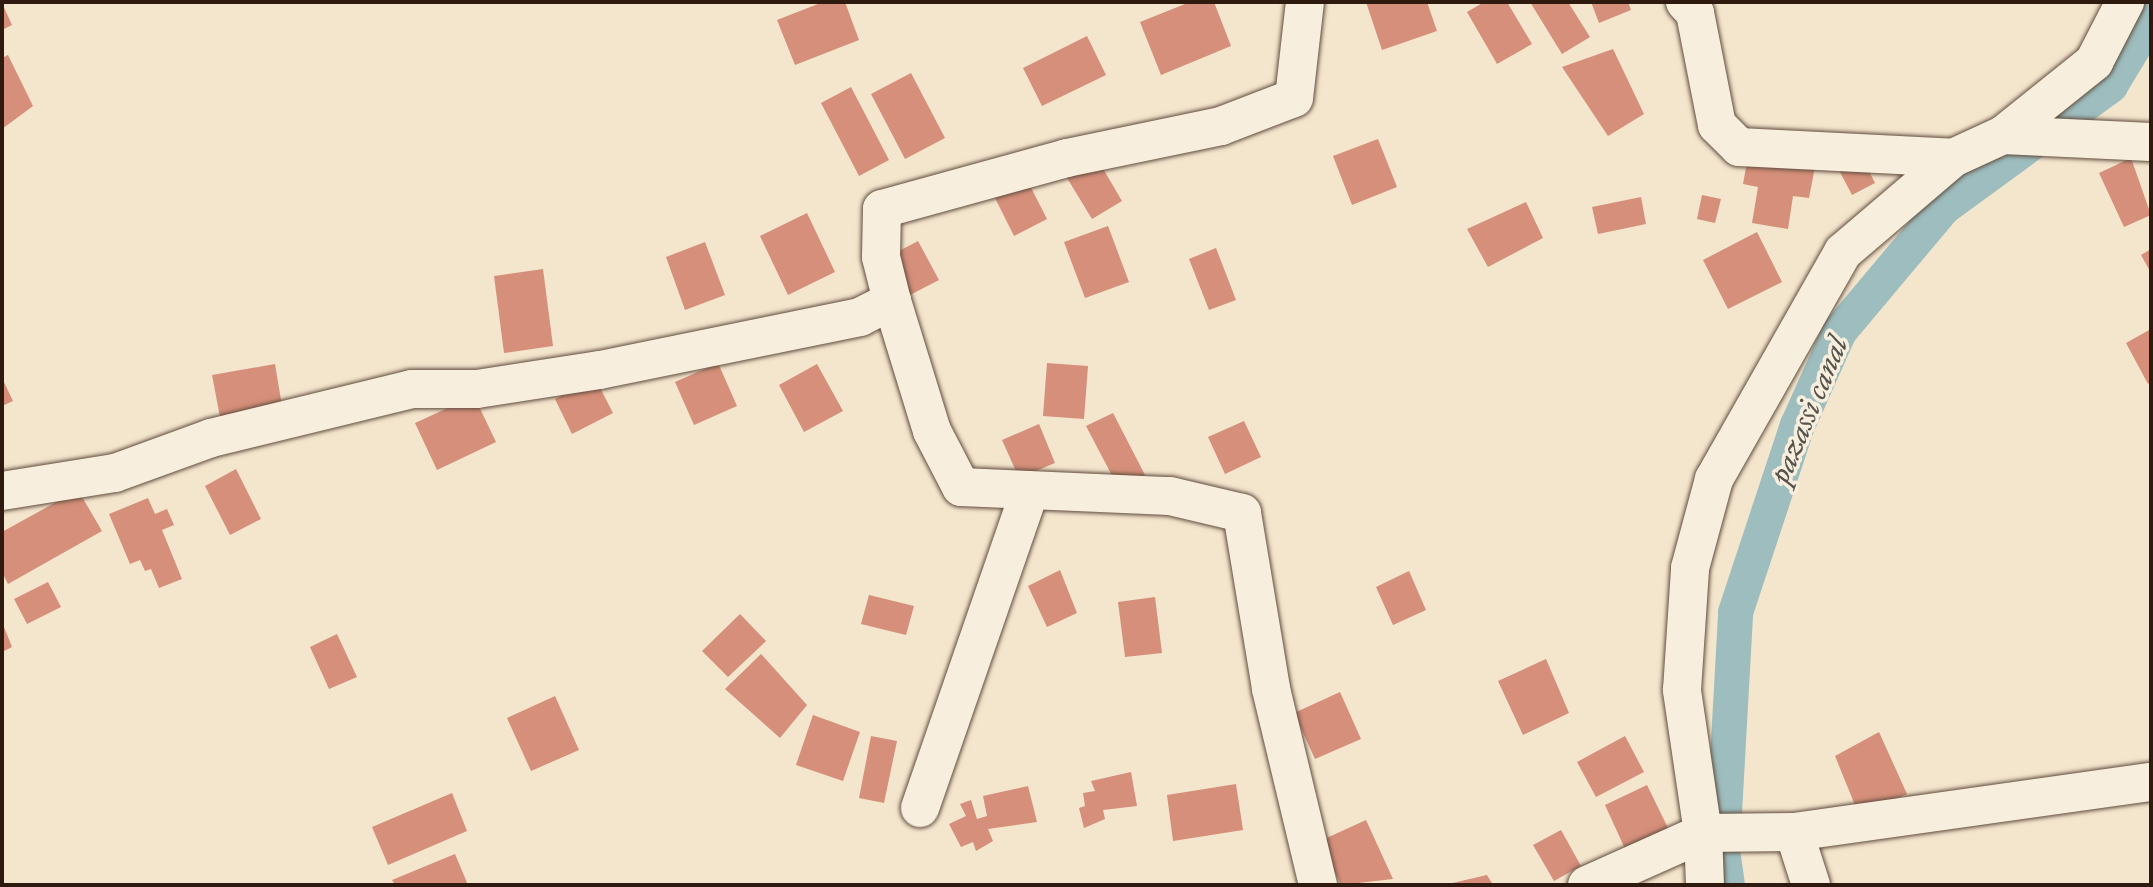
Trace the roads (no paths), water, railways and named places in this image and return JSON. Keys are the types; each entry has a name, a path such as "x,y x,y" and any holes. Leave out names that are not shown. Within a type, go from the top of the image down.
{"street":[{"path":"1305,2 1294,98 1221,126 1067,158 882,209 881,257 932,430 961,487 1170,496 1242,513 1271,689 1318,885"},
{"path":"1685,2 1695,13 1717,125 1739,147 1953,158"},
{"path":"1704,885 1704,833 1682,690 1690,568 1714,479 1843,252 1953,158 2005,134 2094,62 2125,2"},
{"path":"2005,134 2150,142"},
{"path":"2,491 115,473 211,438 412,389 477,388 716,350 860,317 892,300"},
{"path":"920,808 1030,490"},
{"path":"1587,885 1704,833 1794,832 2151,782"},
{"path":"1794,832 1811,885"}],"waterway":[{"name":"pazassi canal","path":"1727,885 1722,848 1735,612 1797,425 1839,331 1943,207 2110,85 2151,17"}]}
